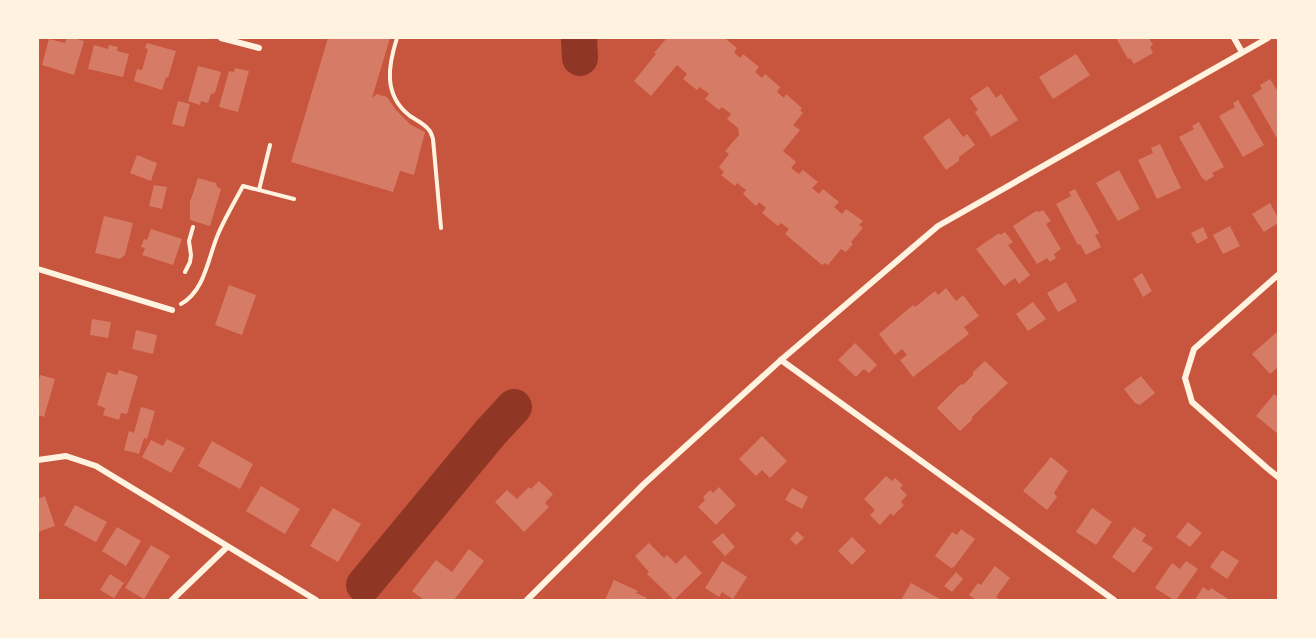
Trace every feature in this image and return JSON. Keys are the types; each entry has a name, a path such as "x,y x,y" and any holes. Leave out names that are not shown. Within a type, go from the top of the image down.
{"street":[{"path":"221,38 259,48"},
{"path":"1234,38 1242,52"},
{"path":"527,600 644,484 781,360 938,226 1268,38"},
{"path":"38,269 172,310"},
{"path":"1278,275 1194,349 1185,378 1192,402 1278,477"},
{"path":"781,360 1114,600"},
{"path":"38,460 66,456 96,466 316,600"},
{"path":"172,600 227,547"}],"path":[{"path":"397,38 389,66 389,79 394,97 402,110 429,129 433,139 441,228"},
{"path":"259,190 270,145"},
{"path":"172,310 189,300 195,292 218,233 243,186 294,199"},
{"path":"185,272 190,262 189,241 192,227"}],"building":[{"path":"67,38 84,41 74,75 42,65 49,39 65,43"},
{"path":"328,38 390,38 372,98 377,94 387,97 411,125 425,132 414,175 400,171 393,192 291,162"},
{"path":"667,38 725,38 737,48 734,52 740,58 743,54 759,67 755,72 762,78 765,74 780,87 777,92 784,98 786,94 802,108 800,110 803,113 793,125 800,130 783,151 796,162 791,168 799,174 803,170 818,182 812,188 819,194 823,189 839,202 834,207 842,214 846,209 863,221 859,225 863,228 846,252 841,249 828,265 825,263 822,265 785,234 789,229 781,223 778,226 762,213 766,208 759,202 756,206 743,194 746,190 737,183 735,186 721,175 724,172 719,167 729,154 725,151 739,135 738,128 727,119 731,114 722,107 719,110 705,99 709,94 700,87 697,90 683,79 687,74 677,65 651,96 634,81"},
{"path":"1116,38 1149,38 1153,45 1150,47 1153,53 1134,64 1130,58 1128,59"},
{"path":"147,43 176,51 162,90 134,81 137,69 142,70 148,49 145,48"},
{"path":"94,45 108,49 109,45 118,47 117,51 129,54 123,77 88,69"},
{"path":"1076,54 1090,75 1053,99 1039,77"},
{"path":"198,66 221,72 215,93 211,94 208,103 201,101 200,105 188,101"},
{"path":"235,68 249,71 238,112 219,107 229,71 234,72"},
{"path":"1270,79 1278,92 1278,140 1252,95 1262,89 1260,85"},
{"path":"988,86 996,98 1001,94 1018,120 991,137 975,112 978,110 970,98"},
{"path":"1238,100 1264,145 1243,157 1219,116 1235,107 1233,103"},
{"path":"178,101 190,104 184,127 172,124"},
{"path":"949,118 963,137 967,134 975,145 946,170 923,137"},
{"path":"1199,122 1224,167 1212,173 1214,176 1206,181 1202,178 1179,137 1194,129 1192,126"},
{"path":"1160,144 1181,188 1157,199 1138,160 1153,153 1151,148"},
{"path":"137,155 157,163 151,181 130,173"},
{"path":"1119,170 1140,209 1118,221 1096,183"},
{"path":"198,178 216,183 221,189 210,226 190,220 190,202"},
{"path":"154,185 167,187 162,209 149,206"},
{"path":"1075,189 1099,233 1095,235 1101,247 1086,255 1080,244 1078,245 1056,204 1071,196 1069,192"},
{"path":"1270,203 1278,218 1278,223 1264,232 1252,214"},
{"path":"1043,210 1051,221 1046,224 1061,249 1054,254 1056,258 1050,262 1047,258 1037,264 1013,226 1036,211"},
{"path":"104,216 133,223 125,255 120,259 95,253"},
{"path":"1230,226 1240,246 1223,254 1213,235"},
{"path":"1203,227 1208,238 1197,244 1191,233"},
{"path":"151,229 182,239 173,265 142,255 145,248 141,247 144,239 147,240"},
{"path":"1005,232 1013,242 1008,245 1030,275 1019,284 1015,278 1004,286 976,249 999,233 1000,235"},
{"path":"1142,273 1152,291 1143,297 1133,279"},
{"path":"1066,282 1077,301 1058,312 1047,293"},
{"path":"229,285 256,295 242,335 215,325"},
{"path":"946,288 956,301 963,295 979,316 964,327 969,334 913,377 900,360 907,355 902,349 895,355 879,334 913,305 915,307 935,291 938,295"},
{"path":"1033,302 1046,319 1028,331 1016,314"},
{"path":"92,319 111,322 108,338 90,335"},
{"path":"136,330 157,335 153,354 132,349"},
{"path":"1278,331 1278,367 1270,374 1252,354"},
{"path":"855,343 877,365 869,373 864,369 856,377 838,360"},
{"path":"985,361 1008,383 960,431 937,408"},
{"path":"119,370 138,376 127,414 121,413 119,420 103,415 105,408 97,405 107,372 117,375"},
{"path":"40,375 55,379 44,417 38,415"},
{"path":"1141,376 1155,393 1140,405 1135,403 1124,389"},
{"path":"1274,394 1278,397 1278,434 1256,416"},
{"path":"141,407 155,411 147,439 144,438 139,454 124,450 129,431 134,433"},
{"path":"762,436 787,461 770,478 762,470 756,476 739,459"},
{"path":"167,439 185,448 171,473 142,457 151,440 163,446"},
{"path":"212,441 253,464 240,489 198,466"},
{"path":"1051,457 1068,471 1054,493 1057,497 1047,510 1023,491"},
{"path":"886,476 892,481 895,478 903,485 900,488 907,495 901,502 904,505 893,516 891,513 880,525 870,515 875,510 864,499"},
{"path":"539,481 553,494 545,503 549,507 524,532 495,502 507,490 517,499"},
{"path":"261,486 300,509 285,534 246,511"},
{"path":"719,487 736,505 716,525 698,507 710,490 713,493"},
{"path":"792,488 808,497 802,509 785,500"},
{"path":"45,496 55,526 38,532 38,499"},
{"path":"75,505 107,522 96,542 64,525"},
{"path":"333,508 361,524 338,562 310,546"},
{"path":"1092,508 1112,522 1096,545 1076,532"},
{"path":"1188,522 1202,533 1190,547 1176,537"},
{"path":"117,527 141,541 126,566 102,551"},
{"path":"1134,527 1146,535 1142,541 1153,548 1134,573 1112,557"},
{"path":"961,529 975,539 951,568 935,556 952,532 957,535"},
{"path":"797,531 804,538 796,545 790,539"},
{"path":"723,533 735,547 725,556 712,542"},
{"path":"852,537 866,551 852,565 838,551"},
{"path":"649,543 664,558 667,555 676,564 685,555 702,573 674,600 647,574 649,572 635,556"},
{"path":"151,545 170,556 144,599 125,588"},
{"path":"469,549 484,561 454,600 424,600 412,591 436,560 452,572"},
{"path":"1222,550 1239,561 1227,579 1210,567"},
{"path":"722,561 747,577 733,599 722,592 719,597 705,588"},
{"path":"1186,561 1198,569 1176,600 1155,588 1172,563 1180,569"},
{"path":"995,566 1010,578 996,597 1001,600 976,600 969,595 978,583 981,585"},
{"path":"956,572 963,579 952,592 944,586"},
{"path":"110,574 124,583 114,598 100,590"},
{"path":"614,580 638,591 636,593 647,598 645,600 605,600"},
{"path":"911,583 940,599 901,600"},
{"path":"1203,587 1209,591 1211,588 1230,600 1195,600"}],"waterway":[{"path":"579,38 580,58"},
{"path":"364,585 514,407"}]}
